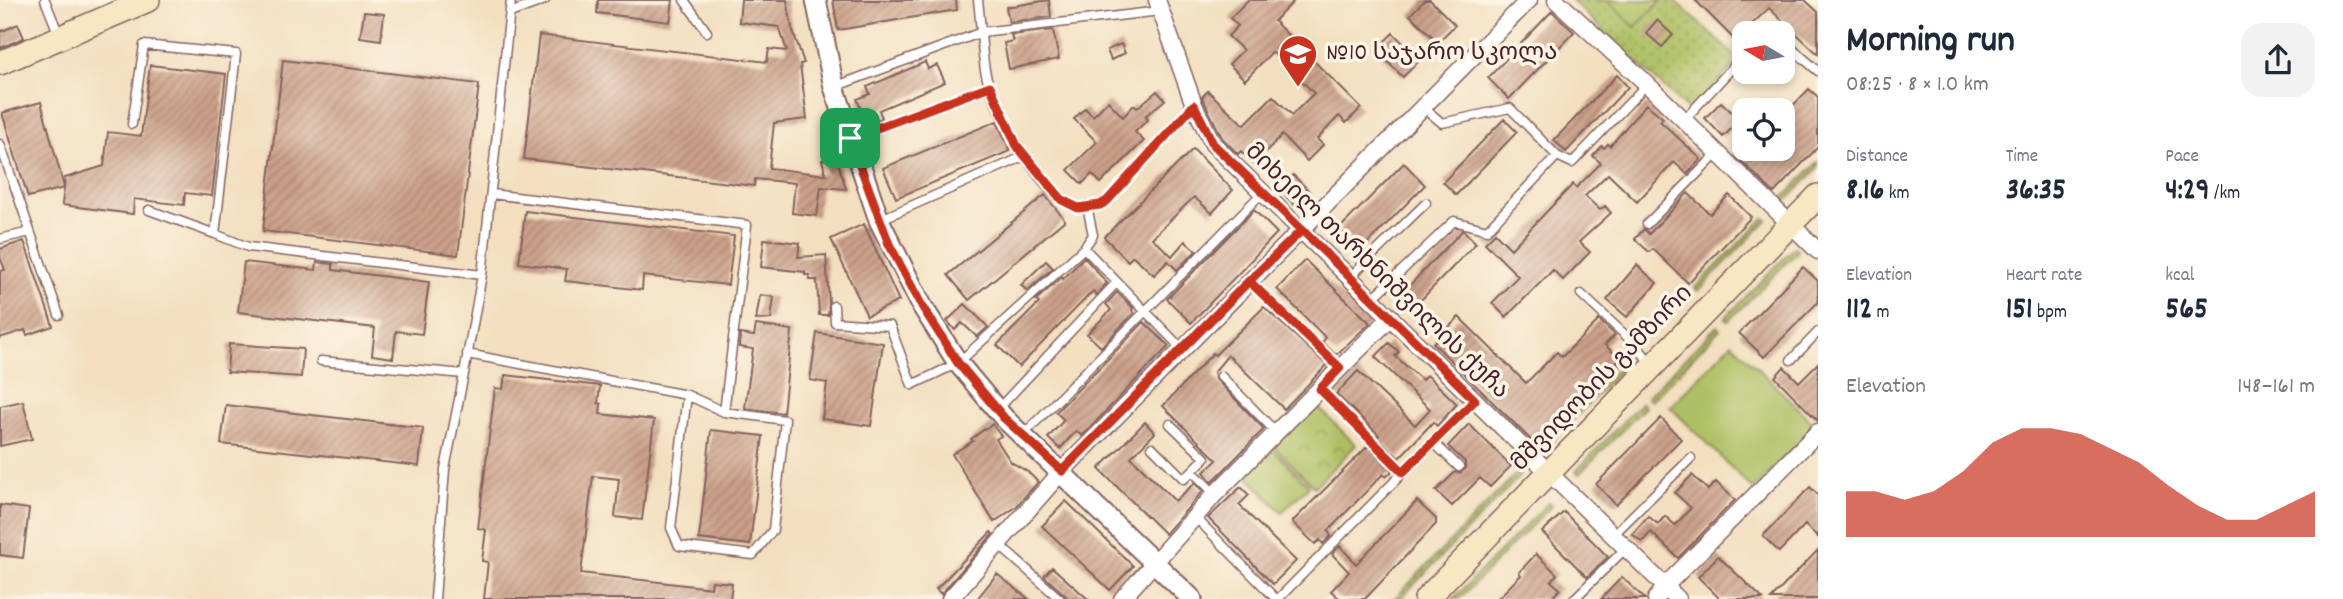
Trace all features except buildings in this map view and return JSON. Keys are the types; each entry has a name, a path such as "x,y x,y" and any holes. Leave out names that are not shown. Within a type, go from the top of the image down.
{"main road":[{"path":"0,63 148,0"},
{"name":"მშვიდობის გამზირი","path":"1426,599 1818,196"}],"street":[{"path":"817,0 834,87 850,138 879,220 922,306 958,363 998,410 1192,599"},
{"path":"950,599 1062,471 1530,0"},
{"path":"1556,0 1718,152 1818,251"},
{"name":"მიხეილ თარხნიშვილის ქუჩა","path":"1159,5 1194,105 1213,144 1613,535 1667,595"},
{"path":"1122,599 1215,494 1391,317"},
{"path":"1667,595 1669,582 1818,432"},
{"path":"1806,444 1818,456"}],"lane":[{"path":"46,0 60,37"},
{"path":"435,599 445,469 482,275 511,0"},
{"path":"510,13 545,0"},
{"path":"684,0 707,32"},
{"path":"978,0 985,71 1017,146 1062,200 1078,208 1100,205 1107,201 1194,105"},
{"path":"834,87 982,32 1159,5"},
{"path":"132,124 144,45 236,54 215,234"},
{"path":"1796,52 1818,71"},
{"path":"1684,120 1732,68"},
{"path":"1423,107 1441,123 1510,108 1557,156 1572,163 1647,84"},
{"path":"850,138 990,86"},
{"path":"0,144 59,315"},
{"path":"1647,225 1718,152"},
{"path":"879,220 1025,156"},
{"path":"1372,299 1454,221 1488,230 1557,156"},
{"path":"1023,435 1262,193"},
{"path":"491,194 747,225 724,412"},
{"path":"1350,277 1426,203"},
{"path":"834,306 835,322 890,327 912,385 958,363 1084,248 1093,235 1087,206"},
{"path":"149,210 248,247 482,275"},
{"path":"0,239 30,232"},
{"path":"1084,248 1182,349"},
{"path":"1249,281 1340,368"},
{"path":"998,410 1117,282"},
{"path":"1581,294 1637,346 1653,366"},
{"path":"1791,360 1818,332"},
{"path":"467,354 687,395 724,412 785,420 773,530 753,555 679,546 671,528 687,395"},
{"path":"321,361 464,374"},
{"path":"1221,376 1276,432"},
{"path":"1320,389 1403,472"},
{"path":"1195,517 1277,599 1475,400"},
{"path":"1152,447 1184,479 1205,458 1170,424"},
{"path":"1433,442 1459,467"},
{"path":"1613,535 1691,458"},
{"path":"1192,471 1215,494"},
{"path":"999,545 1060,599"},
{"path":"1574,599 1626,548"}],"green space":[{"path":"1571,0 1607,0 1635,27 1662,0 1674,0 1732,54 1732,67 1690,112"},
{"path":"1607,0 1662,0 1635,27"},
{"path":"1818,162 1818,168 1785,202 1782,199"},
{"path":"1764,218 1767,220 1698,291 1695,288"},
{"path":"1795,247 1798,251 1728,321 1725,318"},
{"path":"1717,326 1720,329 1651,401 1647,397"},
{"path":"1732,343 1816,426 1753,489 1670,407"},
{"path":"1625,361 1628,363 1542,453 1539,450"},
{"path":"1314,403 1356,445 1314,487 1272,444"},
{"path":"1641,403 1645,407 1579,474 1576,471"},
{"path":"1273,449 1309,486 1282,512 1246,475"},
{"path":"1517,473 1520,476 1400,599 1394,599"},
{"path":"1549,502 1552,505 1459,599 1453,599"}],"place":[{"name":"№10 საჯარო სკოლა","path":"1298,88"}],"route":[{"path":"850,138 889,244 922,306 958,363 1004,418 1062,471 1249,281 1302,230 1475,400 1403,472 1320,389 1340,368 1249,281 1302,230 1213,144 1194,105 1107,201 1100,205 1078,208 1062,200 1017,146 990,86 850,138"}]}
